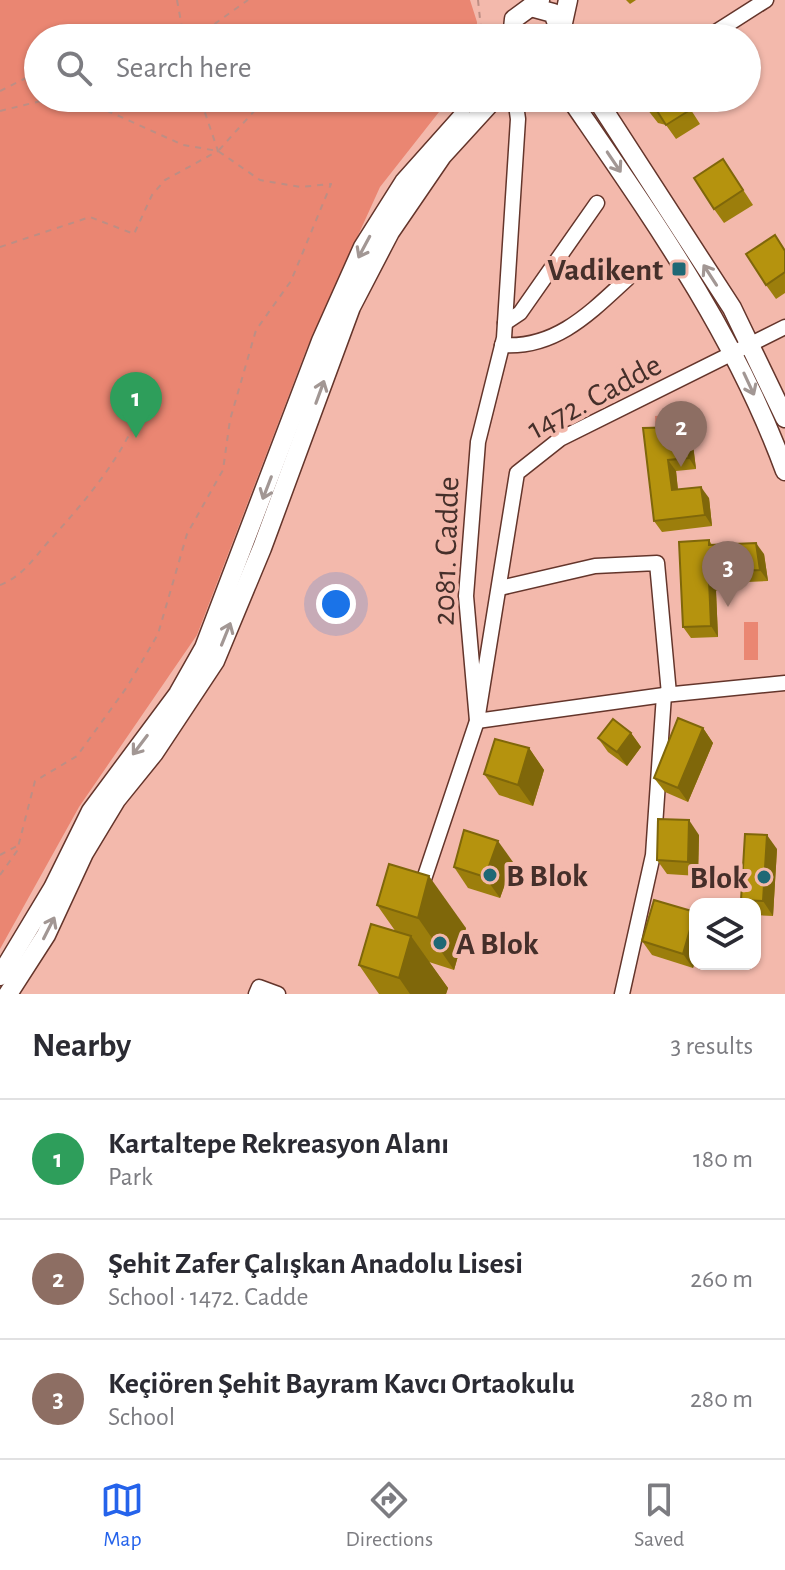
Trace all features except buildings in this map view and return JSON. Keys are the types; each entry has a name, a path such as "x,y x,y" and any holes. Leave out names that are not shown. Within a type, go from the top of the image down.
{"main road":[{"path":"505,0 512,24"},
{"path":"563,24 568,0"},
{"path":"517,24 533,2 553,13 557,24"},
{"path":"0,976 53,888 91,811 178,694 204,648 321,341 363,247 404,182 467,112"},
{"path":"8,994 46,935 84,853 116,800 154,753 215,661 262,548 351,307 390,232 442,156 482,112"},
{"path":"579,112 687,271 734,353 785,471"},
{"path":"606,112 654,183 752,344 785,418"}],"street":[{"path":"728,24 766,0"},
{"name":"2081. Cadde","path":"415,905 477,721 466,596 478,442 505,323 517,112"},
{"path":"505,323 520,313 597,203"},
{"path":"502,345 525,346 577,325 628,278"},
{"name":"1472. Cadde","path":"477,721 517,473 560,439 785,327"},
{"path":"500,588 595,566 657,563 666,695 653,855 622,994"},
{"path":"477,721 666,695 785,683"},
{"path":"256,994 259,987 278,994"}],"path":[{"path":"177,0 181,24"},
{"path":"215,24 248,0"},
{"path":"478,0 481,24"},
{"path":"0,91 24,79"},
{"path":"0,111 24,105"},
{"path":"0,875 20,845 35,781 77,756 127,687 158,634 187,534 223,470 233,406 256,330 291,281 331,184 300,187 260,180 218,151 183,145 110,112"},
{"path":"205,112 218,151"},
{"path":"0,247 90,217 134,234 152,195 165,180 218,151 253,112"},
{"path":"0,585 23,572 85,501 124,443 149,387"},
{"path":"0,855 20,845"}],"shaded area":[{"path":"0,0 470,0 477,24 24,24 24,112 439,112 380,187 307,348 197,635 79,807 0,949"},
{"path":"688,414 689,434 656,436 655,416"},
{"path":"744,622 758,622 758,660 744,660"}],"place":[{"name":"Vadikent","path":"679,269"},
{"name":"Kartaltepe Rekreasyon Alanı","path":"136,438"},
{"name":"Şehit Zafer Çalışkan Anadolu Lisesi","path":"681,467"},
{"name":"Keçiören Şehit Bayram Kavcı Ortaokulu","path":"728,607"},
{"name":"B Blok","path":"490,875"},
{"name":"Blok","path":"764,877"},
{"name":"A Blok","path":"440,943"}]}
